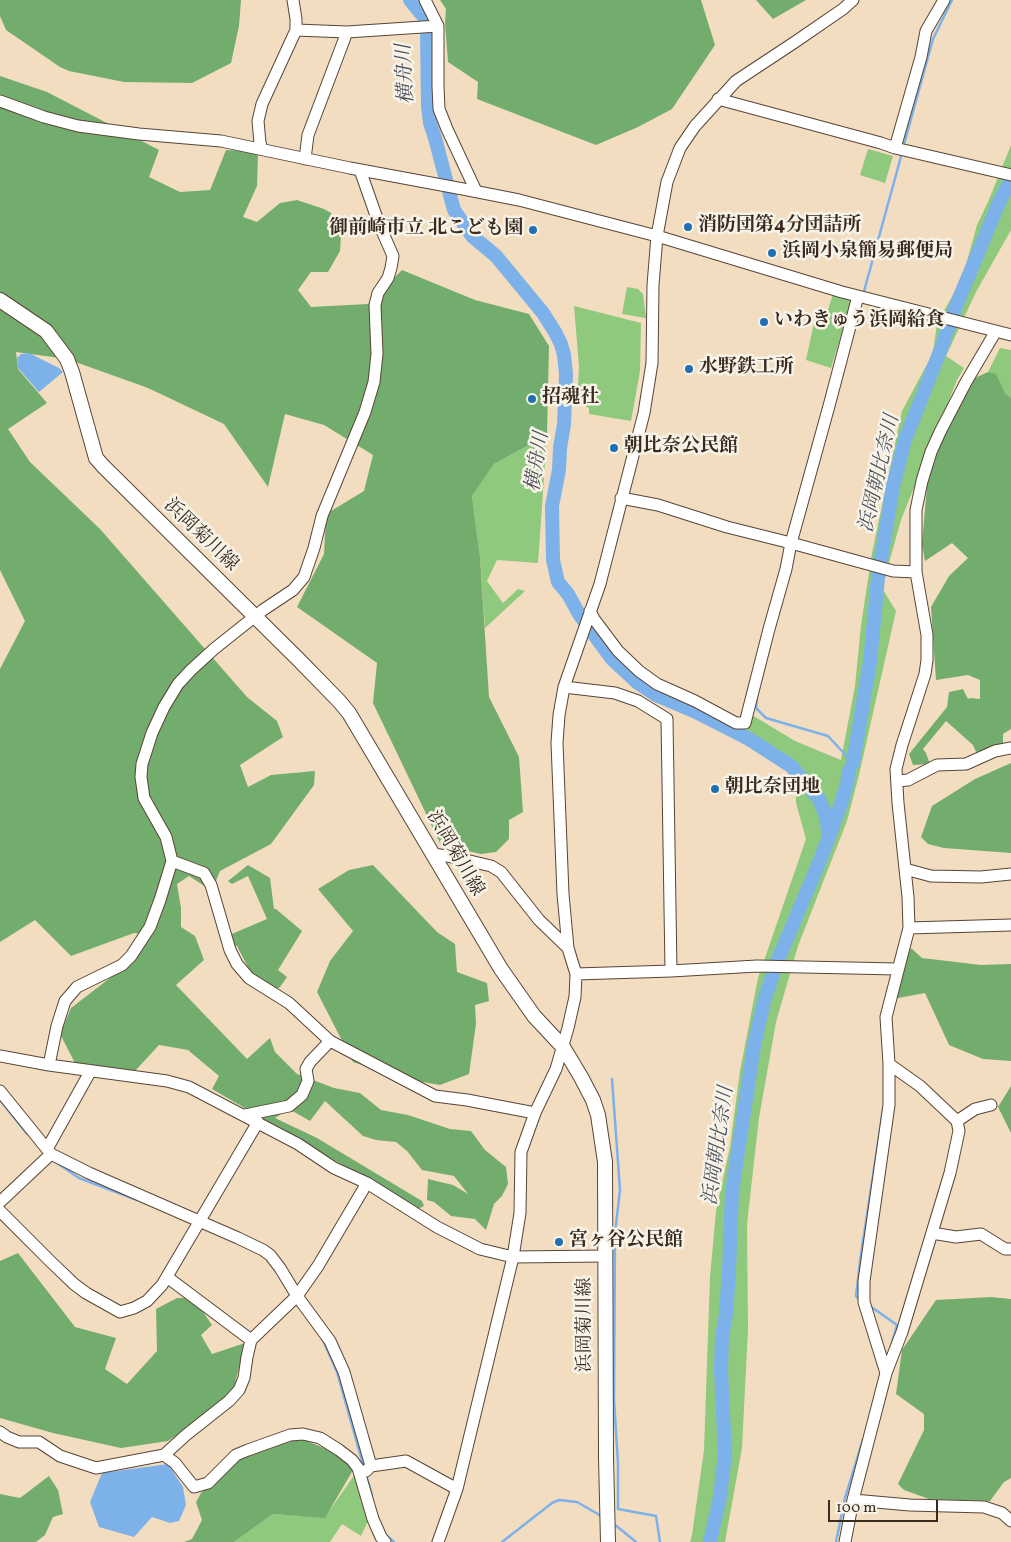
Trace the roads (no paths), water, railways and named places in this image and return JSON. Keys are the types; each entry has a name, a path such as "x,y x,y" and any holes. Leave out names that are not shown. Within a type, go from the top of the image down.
{"main road":[{"name":"浜岡菊川線","path":"0,300 46,331 67,358 96,458 330,692 349,714 501,969 534,1016 563,1046 593,1100 598,1115 605,1162 608,1542"}],"street":[{"path":"262,149 258,121 262,104 296,30 293,0"},
{"path":"425,0 438,26 439,109 476,191"},
{"path":"438,1542 457,1489 513,1257 520,1214 521,1152 535,1113 556,1068 575,997 576,974 568,948 563,894 557,743 559,715 564,687 600,584 644,413 652,363 652,285 657,236 667,182 680,148 695,126 736,81 795,42 853,0"},
{"path":"901,149 926,31 944,0"},
{"path":"296,30 347,32 438,26"},
{"path":"305,159 308,135 347,32"},
{"path":"718,99 901,149 1011,175"},
{"path":"0,101 44,117 78,126 139,134 221,141 360,170 464,188 657,236 861,297 1011,335"},
{"path":"49,1065 56,1026 65,1001 78,987 122,965 131,956 150,927 172,861 166,837 144,798 141,777 142,764 152,733 178,684 214,649 263,610 293,590 304,577 322,516 366,412 374,382 377,354 375,305 378,293 388,278 392,256 360,170"},
{"path":"590,611 618,651 656,684 736,723 745,723 764,646 794,544 829,406 861,297"},
{"path":"886,1373 864,1302 864,1281 889,1105 886,1017 909,928 906,869 896,769 928,660 927,636 916,572 916,510 931,452 966,382 996,331"},
{"path":"621,498 658,505 726,527 893,571 916,572"},
{"path":"564,687 615,693 638,701 668,719 671,971"},
{"path":"897,781 908,780 937,765 966,764 994,751 1011,748"},
{"path":"433,854 491,866 501,872 539,920 568,948"},
{"path":"172,861 204,873 211,885 230,950 237,964 249,978 289,1003 330,1041 435,1096 535,1113"},
{"path":"906,869 931,876 981,877 1011,874"},
{"path":"909,928 1011,925"},
{"path":"576,974 757,966 897,969"},
{"path":"245,1115 289,1106 302,1095 308,1081 306,1070 310,1062 330,1041"},
{"path":"0,1056 189,1087 298,1144 334,1168 367,1183 437,1228 480,1249 513,1257 606,1256"},
{"path":"844,1542 886,1373 902,1332 932,1234 959,1131 957,1121 920,1086 889,1064"},
{"path":"0,1202 49,1154 90,1072"},
{"path":"0,1091 49,1154 264,1250 280,1268 297,1296 330,1341 344,1372 371,1466"},
{"path":"957,1121 974,1109 991,1105"},
{"path":"0,1211 74,1284 86,1293 120,1312 134,1308 148,1302 162,1285 258,1122"},
{"path":"0,1432 19,1442 40,1442 60,1456 96,1468 164,1455 229,1401 239,1390 244,1378 251,1340 297,1296 318,1266 367,1183"},
{"path":"932,1234 956,1237 981,1234 1004,1249 1011,1249"},
{"path":"167,1277 251,1340"},
{"path":"164,1455 175,1463 194,1487 208,1483 236,1455 290,1434 303,1434 320,1438 352,1460 358,1468 372,1519 385,1542"},
{"path":"361,1476 371,1466 406,1461 457,1489"},
{"path":"853,1500 910,1505 984,1507 1002,1513 1011,1521"}],"water":[{"path":"29,353 59,368 63,372 39,392 18,368 17,358 21,354"},
{"path":"168,1464 183,1487 186,1505 179,1521 170,1523 152,1517 134,1537 99,1527 90,1502 102,1473"}],"waterway":[{"name":"横舟川","path":"410,0 424,17 427,32 430,123 454,210 472,236 496,256 543,313 555,332 564,355 566,374 564,424 559,470 552,506 553,560 558,582 612,659 638,683 656,695 694,711 749,739 791,766 819,799 825,813 829,835"},
{"path":"903,148 933,39 952,0"},
{"path":"863,295 902,153"},
{"name":"浜岡朝比奈川","path":"853,763 870,662 878,578 893,486 905,440 956,306 1001,198 1011,180"},
{"path":"757,697 756,708 766,718 828,736 853,763 849,771"},
{"name":"浜岡朝比奈川","path":"710,1542 720,1497 725,1455 721,1370 722,1337 726,1314 729,1271 732,1192 754,1046 764,1001 777,962 821,858 840,807 849,771"},
{"path":"612,1079 620,1190 615,1233 614,1399 618,1464 618,1509 656,1516 660,1542"},
{"path":"0,1100 27,1134"},
{"path":"859,1299 856,1296 861,1254 883,1110"},
{"path":"54,1161 79,1178 137,1200"},
{"path":"870,1306 897,1325 891,1346"},
{"path":"322,1338 337,1372 364,1468"},
{"path":"836,1542 845,1498 863,1439"},
{"path":"366,1474 372,1495"},
{"path":"502,1542 552,1503 559,1500 577,1502 603,1517"},
{"path":"614,1524 636,1542"},
{"path":"386,1535 394,1542"}],"place":[{"name":"消防団第4分団詰所","path":"688,227"},
{"name":"御前崎市立 北こども園","path":"533,230"},
{"name":"浜岡小泉簡易郵便局","path":"772,253"},
{"name":"いわきゅう浜岡給食","path":"764,322"},
{"name":"水野鉄工所","path":"689,369"},
{"name":"招魂社","path":"532,399"},
{"name":"朝比奈公民館","path":"614,448"},
{"name":"朝比奈団地","path":"715,789"},
{"name":"宮ヶ谷公民館","path":"559,1242"}]}
